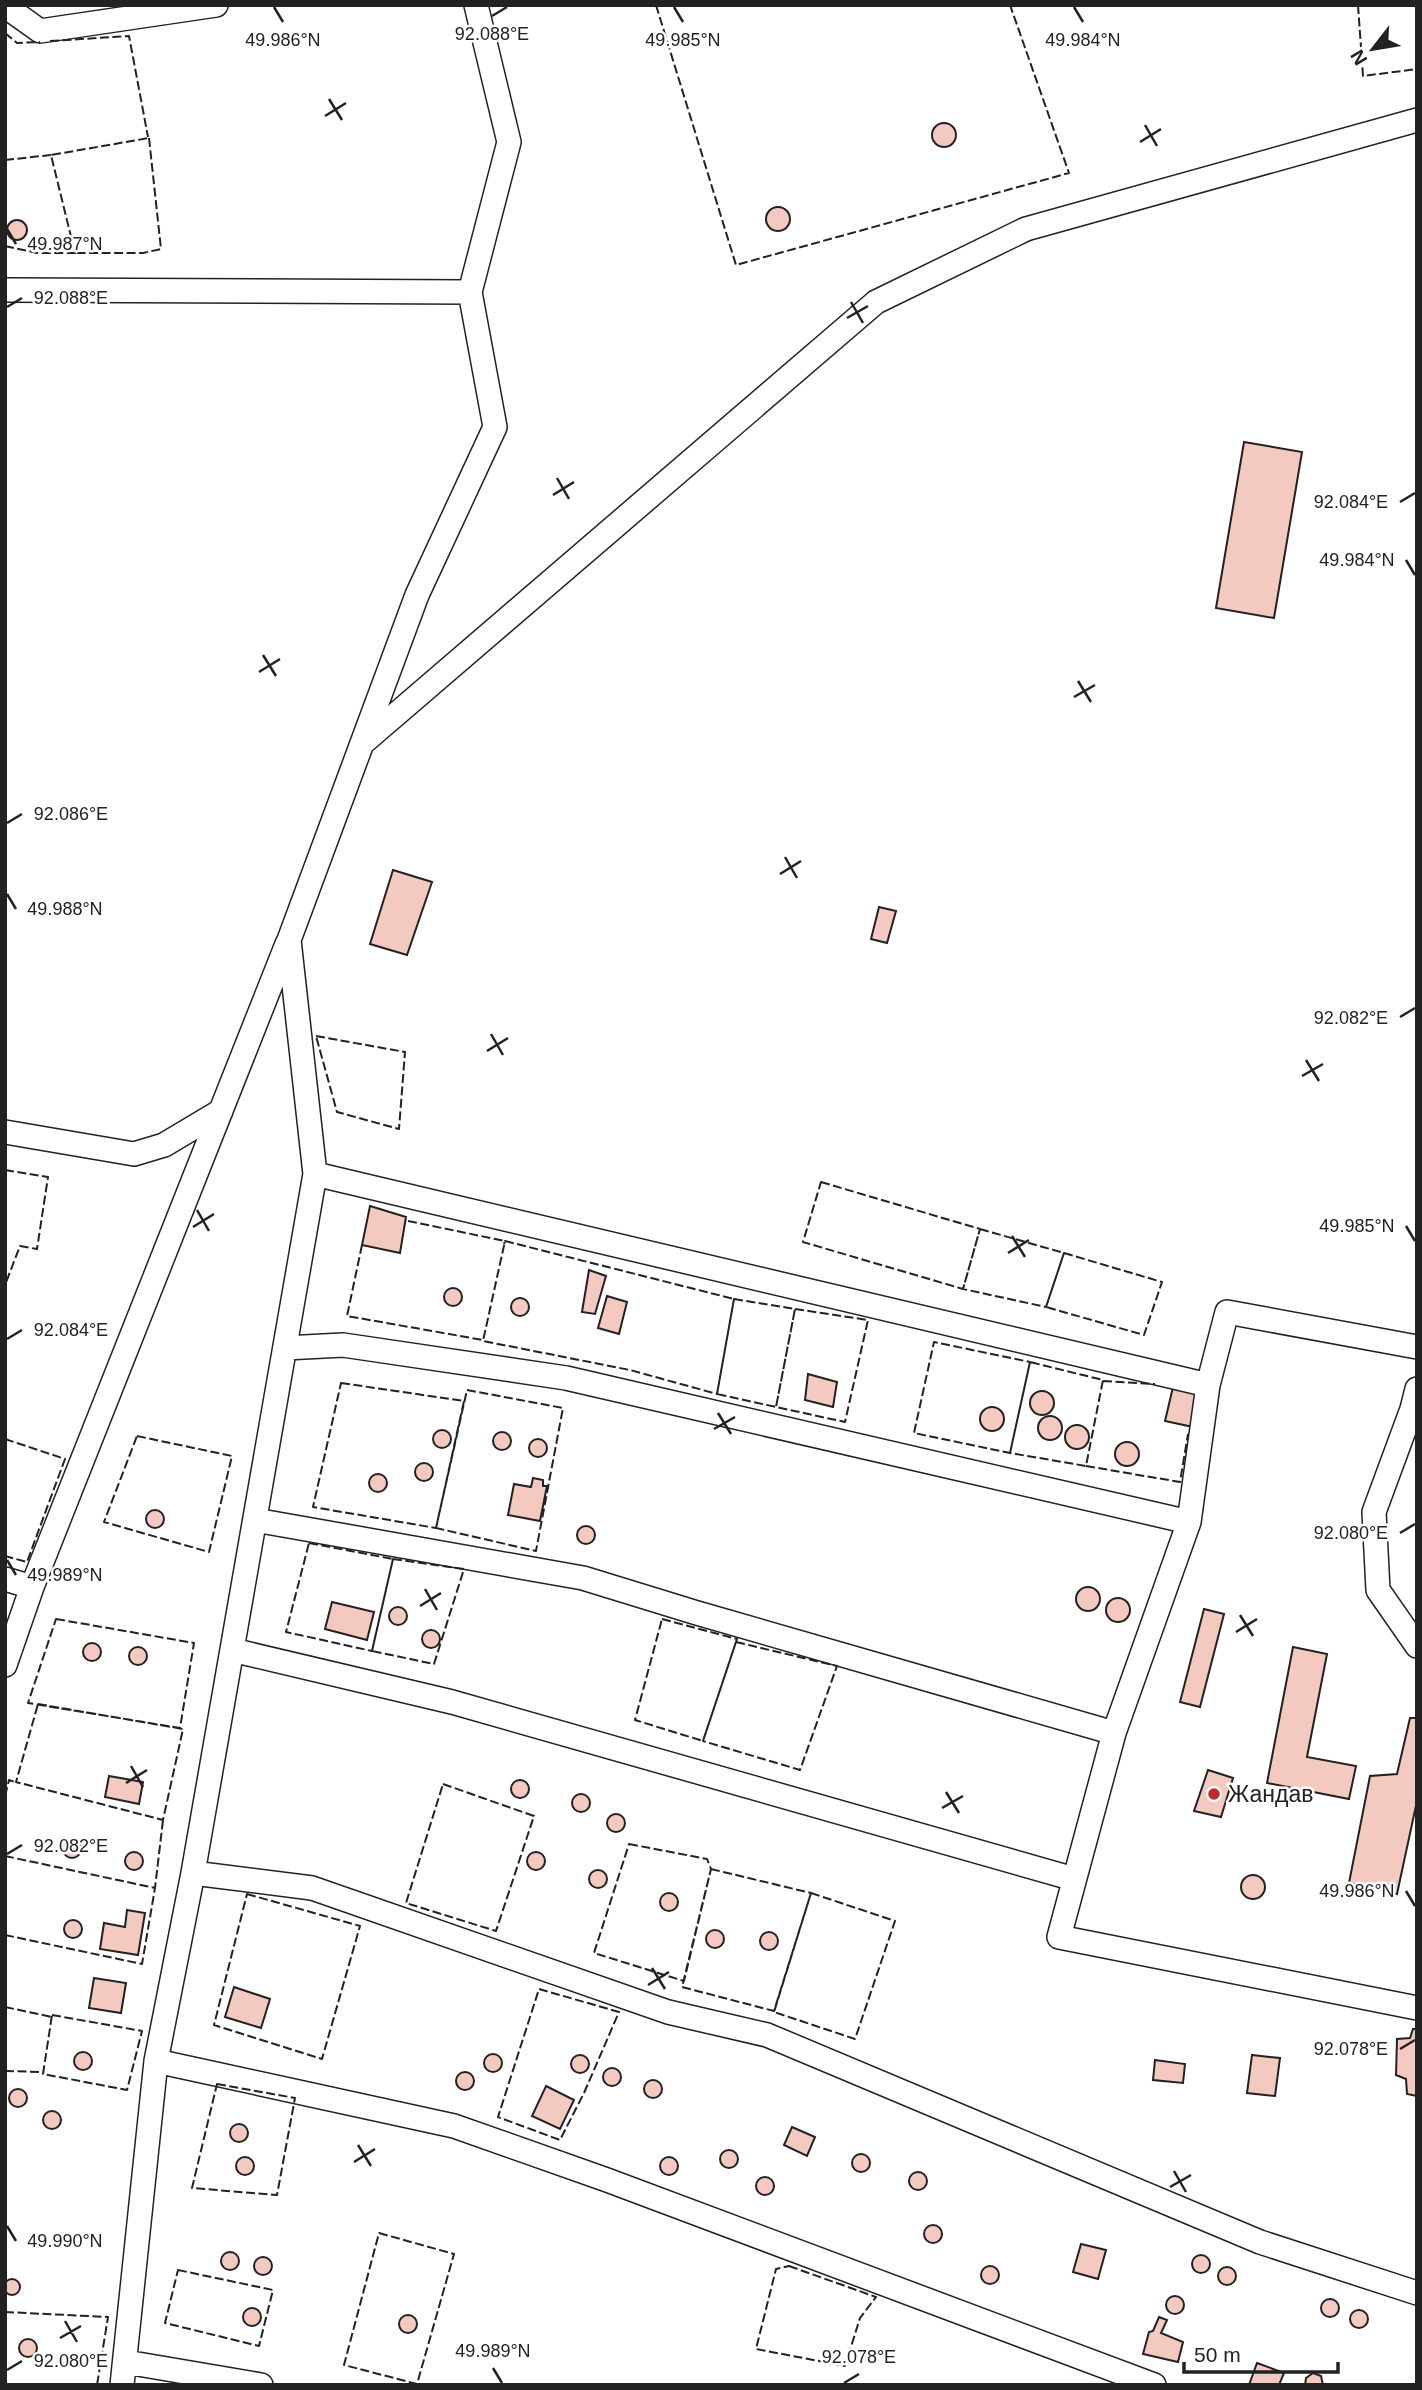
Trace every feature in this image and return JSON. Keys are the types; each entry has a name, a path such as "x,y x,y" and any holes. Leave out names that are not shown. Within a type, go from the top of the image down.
{"street":[{"path":"5,6 40,32 216,5"},
{"path":"5,1665 32,1587 289,940 417,595 495,428 470,292 509,142 476,5"},
{"path":"362,744 876,302 1026,229 1417,120"},
{"path":"5,290 470,292"},
{"path":"122,2385 156,2062 193,1873 315,1174 289,940"},
{"path":"5,1132 134,1154 164,1145 221,1111"},
{"path":"315,1174 1208,1385"},
{"path":"1417,1348 1227,1312 1208,1385 1189,1522 1114,1733 1059,1937 1417,2008"},
{"path":"285,1348 343,1345 566,1378 1189,1522"},
{"path":"1415,1403 1374,1513 1378,1590 1417,1646"},
{"path":"255,1520 583,1578 1114,1733"},
{"path":"5,1578 32,1587"},
{"path":"232,1650 452,1702 1074,1879"},
{"path":"193,1873 312,1888 668,2012 767,2035 1260,2242 1417,2293"},
{"path":"156,2062 454,2126 607,2180 1154,2385"},
{"path":"126,2362 261,2385"}],"building":[{"path":"944,123 952,127 956,135 952,143 944,147 936,143 932,135 936,127"},
{"path":"778,207 789,214 790,219 783,230 778,231 767,224 766,219 773,208"},
{"path":"17,220 24,223 27,230 24,237 17,240 10,237 7,230 10,223"},
{"path":"1244,442 1302,452 1274,618 1216,608"},
{"path":"393,870 432,882 407,955 370,944"},
{"path":"879,907 896,911 887,943 871,939"},
{"path":"370,1206 406,1217 400,1253 362,1245"},
{"path":"589,1270 606,1276 595,1314 582,1312"},
{"path":"453,1288 459,1291 462,1297 459,1303 453,1306 447,1303 444,1297 447,1291"},
{"path":"607,1296 627,1302 619,1334 598,1328"},
{"path":"520,1298 526,1301 529,1307 526,1313 520,1316 514,1313 511,1307 514,1301"},
{"path":"808,1374 837,1382 833,1407 805,1400"},
{"path":"1173,1387 1198,1390 1193,1427 1165,1421"},
{"path":"1042,1391 1053,1398 1054,1403 1047,1414 1042,1415 1031,1408 1030,1403 1037,1392"},
{"path":"992,1407 1003,1414 1004,1419 997,1430 992,1431 981,1424 980,1419 987,1408"},
{"path":"1050,1416 1058,1420 1062,1428 1058,1436 1050,1440 1042,1436 1038,1428 1042,1420"},
{"path":"1077,1425 1085,1429 1089,1437 1085,1445 1077,1449 1069,1445 1065,1437 1069,1429"},
{"path":"442,1430 448,1433 451,1439 448,1445 442,1448 436,1445 433,1439 436,1433"},
{"path":"502,1432 508,1435 511,1441 508,1447 502,1450 496,1447 493,1441 496,1435"},
{"path":"538,1439 544,1442 547,1448 544,1454 538,1457 532,1454 529,1448 532,1442"},
{"path":"1127,1442 1138,1449 1139,1454 1132,1465 1127,1466 1116,1459 1115,1454 1122,1443"},
{"path":"424,1463 430,1466 433,1472 430,1478 424,1481 418,1478 415,1472 418,1466"},
{"path":"378,1474 384,1477 387,1483 384,1489 378,1492 372,1489 369,1483 372,1477"},
{"path":"533,1478 543,1480 543,1486 547,1486 540,1521 508,1515 514,1484 531,1487"},
{"path":"155,1510 161,1513 164,1519 161,1525 155,1528 149,1525 146,1519 149,1513"},
{"path":"586,1526 592,1529 595,1535 592,1541 586,1544 580,1541 577,1535 580,1529"},
{"path":"1088,1587 1099,1594 1100,1599 1093,1610 1088,1611 1077,1604 1076,1599 1083,1588"},
{"path":"1118,1598 1126,1602 1130,1610 1126,1618 1118,1622 1110,1618 1106,1610 1110,1602"},
{"path":"332,1602 374,1612 367,1640 325,1629"},
{"path":"398,1607 404,1610 407,1616 404,1622 398,1625 392,1622 389,1616 392,1610"},
{"path":"1204,1609 1224,1614 1200,1707 1180,1702"},
{"path":"431,1630 437,1633 440,1639 437,1645 431,1648 425,1645 422,1639 425,1633"},
{"path":"92,1643 98,1646 101,1652 98,1658 92,1661 86,1658 83,1652 86,1646"},
{"path":"138,1647 144,1650 147,1656 144,1662 138,1665 132,1662 129,1656 132,1650"},
{"path":"1293,1647 1327,1654 1307,1757 1356,1766 1349,1799 1267,1783"},
{"path":"1410,1718 1417,1718 1417,1801 1397,1894 1349,1883 1370,1776 1397,1774"},
{"name":"Жандав","path":"1208,1770 1233,1778 1221,1817 1194,1811"},
{"path":"109,1776 143,1782 139,1804 105,1797"},
{"path":"520,1780 526,1783 529,1789 526,1795 520,1798 514,1795 511,1789 514,1783"},
{"path":"581,1794 587,1797 590,1803 587,1809 581,1812 575,1809 572,1803 575,1797"},
{"path":"616,1814 622,1817 625,1823 622,1829 616,1832 610,1829 607,1823 610,1817"},
{"path":"72,1840 78,1843 81,1849 78,1855 72,1858 66,1855 63,1849 66,1843"},
{"path":"134,1852 140,1855 143,1861 140,1867 134,1870 128,1867 125,1861 128,1855"},
{"path":"536,1852 542,1855 545,1861 542,1867 536,1870 530,1867 527,1861 530,1855"},
{"path":"598,1870 604,1873 607,1879 604,1885 598,1888 592,1885 589,1879 592,1873"},
{"path":"1253,1875 1264,1882 1265,1887 1258,1898 1253,1899 1242,1892 1241,1887 1248,1876"},
{"path":"669,1893 675,1896 678,1902 675,1908 669,1911 663,1908 660,1902 663,1896"},
{"path":"127,1910 145,1913 138,1955 100,1949 104,1923 125,1927"},
{"path":"73,1920 79,1923 82,1929 79,1935 73,1938 67,1935 64,1929 67,1923"},
{"path":"715,1930 721,1933 724,1939 721,1945 715,1948 709,1945 706,1939 709,1933"},
{"path":"769,1932 775,1935 778,1941 775,1947 769,1950 763,1947 760,1941 763,1935"},
{"path":"94,1978 126,1983 121,2013 89,2008"},
{"path":"234,1987 270,1999 261,2028 225,2017"},
{"path":"1413,2029 1417,2029 1417,2096 1407,2094 1406,2079 1396,2075 1397,2039 1410,2038"},
{"path":"83,2052 89,2055 92,2061 89,2067 83,2070 77,2067 74,2061 77,2055"},
{"path":"493,2054 499,2057 502,2063 499,2069 493,2072 487,2069 484,2063 487,2057"},
{"path":"580,2055 586,2058 589,2064 586,2070 580,2073 574,2070 571,2064 574,2058"},
{"path":"1252,2055 1280,2058 1275,2096 1247,2093"},
{"path":"1155,2060 1185,2064 1183,2083 1153,2080"},
{"path":"612,2068 618,2071 621,2077 618,2083 612,2086 606,2083 603,2077 606,2071"},
{"path":"465,2072 471,2075 474,2081 471,2087 465,2090 459,2087 456,2081 459,2075"},
{"path":"653,2080 659,2083 662,2089 659,2095 653,2098 647,2095 644,2089 647,2083"},
{"path":"546,2086 574,2100 560,2129 532,2116"},
{"path":"18,2089 24,2092 27,2098 24,2104 18,2107 12,2104 9,2098 12,2092"},
{"path":"52,2111 58,2114 61,2120 58,2126 52,2129 46,2126 43,2120 46,2114"},
{"path":"239,2124 245,2127 248,2133 245,2139 239,2142 233,2139 230,2133 233,2127"},
{"path":"792,2127 815,2137 807,2156 784,2145"},
{"path":"729,2150 735,2153 738,2159 735,2165 729,2168 723,2165 720,2159 723,2153"},
{"path":"861,2154 867,2157 870,2163 867,2169 861,2172 855,2169 852,2163 855,2157"},
{"path":"245,2157 251,2160 254,2166 251,2172 245,2175 239,2172 236,2166 239,2160"},
{"path":"669,2157 675,2160 678,2166 675,2172 669,2175 663,2172 660,2166 663,2160"},
{"path":"918,2172 924,2175 927,2181 924,2187 918,2190 912,2187 909,2181 912,2175"},
{"path":"765,2177 771,2180 774,2186 771,2192 765,2195 759,2192 756,2186 759,2180"},
{"path":"933,2225 939,2228 942,2234 939,2240 933,2243 927,2240 924,2234 927,2228"},
{"path":"1081,2244 1106,2250 1098,2279 1073,2272"},
{"path":"230,2252 236,2255 239,2261 236,2267 230,2270 224,2267 221,2261 224,2255"},
{"path":"1201,2255 1207,2258 1210,2264 1207,2270 1201,2273 1195,2270 1192,2264 1195,2258"},
{"path":"263,2257 269,2260 272,2266 269,2272 263,2275 257,2272 254,2266 257,2260"},
{"path":"990,2266 996,2269 999,2275 996,2281 990,2284 984,2281 981,2275 984,2269"},
{"path":"1227,2267 1233,2270 1236,2276 1233,2282 1227,2285 1221,2282 1218,2276 1221,2270"},
{"path":"9,2279 15,2279 20,2287 18,2293 9,2295 4,2290 4,2284"},
{"path":"1175,2296 1181,2299 1184,2305 1181,2311 1175,2314 1169,2311 1166,2305 1169,2299"},
{"path":"1330,2299 1336,2302 1339,2308 1336,2314 1330,2317 1324,2314 1321,2308 1324,2302"},
{"path":"252,2308 258,2311 261,2317 258,2323 252,2326 246,2323 243,2317 246,2311"},
{"path":"1359,2310 1365,2313 1368,2319 1365,2325 1359,2328 1353,2325 1350,2319 1353,2313"},
{"path":"408,2315 414,2318 417,2324 414,2330 408,2333 402,2330 399,2324 402,2318"},
{"path":"1159,2317 1167,2320 1161,2333 1183,2342 1178,2362 1143,2354 1149,2332 1153,2331"},
{"path":"28,2339 34,2342 37,2348 34,2354 28,2357 22,2354 19,2348 22,2342"},
{"path":"1257,2363 1284,2373 1279,2385 1249,2385"},
{"path":"1313,2373 1321,2376 1323,2385 1305,2385 1306,2378"}],"fence":[{"path":"656,5 736,265 1069,173 1010,5"},
{"path":"1358,5 1363,76 1417,69"},
{"path":"5,33 17,43 40,42"},
{"path":"50,41 129,36 148,137"},
{"path":"149,138 161,249 143,253 75,253 51,155 149,138"},
{"path":"5,160 51,155 52,158"},
{"path":"5,246 37,253 75,253 74,250"},
{"path":"316,1036 405,1052 399,1129 337,1112 316,1036"},
{"path":"5,1170 48,1177 37,1249 20,1246 5,1285"},
{"path":"821,1182 980,1229 963,1289 803,1242 821,1182"},
{"path":"408,1221 505,1241 504,1244"},
{"path":"980,1229 1064,1253 1046,1307 963,1289 980,1229"},
{"path":"505,1241 734,1299 717,1394 630,1370 483,1341 505,1241"},
{"path":"362,1245 347,1316 483,1340"},
{"path":"1064,1253 1162,1282 1144,1335 1046,1307 1064,1253"},
{"path":"734,1299 795,1309 776,1407 717,1394 734,1299"},
{"path":"795,1309 868,1320 845,1422 776,1407 795,1309"},
{"path":"1010,1453 1030,1362 934,1342 914,1433 1010,1453 1086,1466 1103,1380 1030,1362 1010,1453"},
{"path":"1103,1381 1155,1384"},
{"path":"341,1383 464,1401 436,1528 313,1507 341,1383"},
{"path":"467,1390 563,1408 536,1551 436,1528 467,1390"},
{"path":"1086,1466 1180,1482 1188,1434"},
{"path":"137,1436 232,1456 209,1552 104,1522 137,1436"},
{"path":"5,1439 65,1459 27,1562 5,1556"},
{"path":"309,1543 393,1559 372,1651 286,1632 309,1543"},
{"path":"393,1559 464,1569 434,1664 372,1651 393,1559"},
{"path":"56,1619 194,1643 180,1728 28,1703 56,1619"},
{"path":"662,1619 737,1639 703,1741 635,1720 662,1619"},
{"path":"736,1642 837,1666 800,1770 703,1741 736,1642"},
{"path":"38,1704 183,1729 163,1820 16,1782 38,1704"},
{"path":"5,1796 9,1780 18,1783"},
{"path":"443,1784 534,1816 496,1931 406,1903 443,1784"},
{"path":"5,1856 155,1888 161,1819"},
{"path":"629,1844 707,1859 711,1869 684,1981 594,1953 629,1844"},
{"path":"711,1869 811,1893 774,2011 682,1987 711,1869"},
{"path":"5,1935 142,1964 155,1888"},
{"path":"811,1893 895,1921 855,2039 774,2012 811,1893"},
{"path":"247,1894 360,1926 322,2059 214,2025 247,1894"},
{"path":"539,1989 619,2012 584,2093 560,2140 498,2117 539,1989"},
{"path":"5,2007 52,2017"},
{"path":"52,2015 142,2031 127,2090 43,2074 52,2015"},
{"path":"5,2071 43,2072"},
{"path":"217,2084 295,2098 277,2195 192,2188 217,2084"},
{"path":"379,2233 454,2254 417,2384 344,2365 379,2233"},
{"path":"789,2266 876,2297 860,2318 845,2366 756,2349 776,2269 789,2266"},
{"path":"178,2270 273,2290 259,2346 165,2323 178,2270"},
{"path":"5,2312 108,2317 97,2385"}],"place":[{"name":"Жандав","path":"1214,1794"}]}
